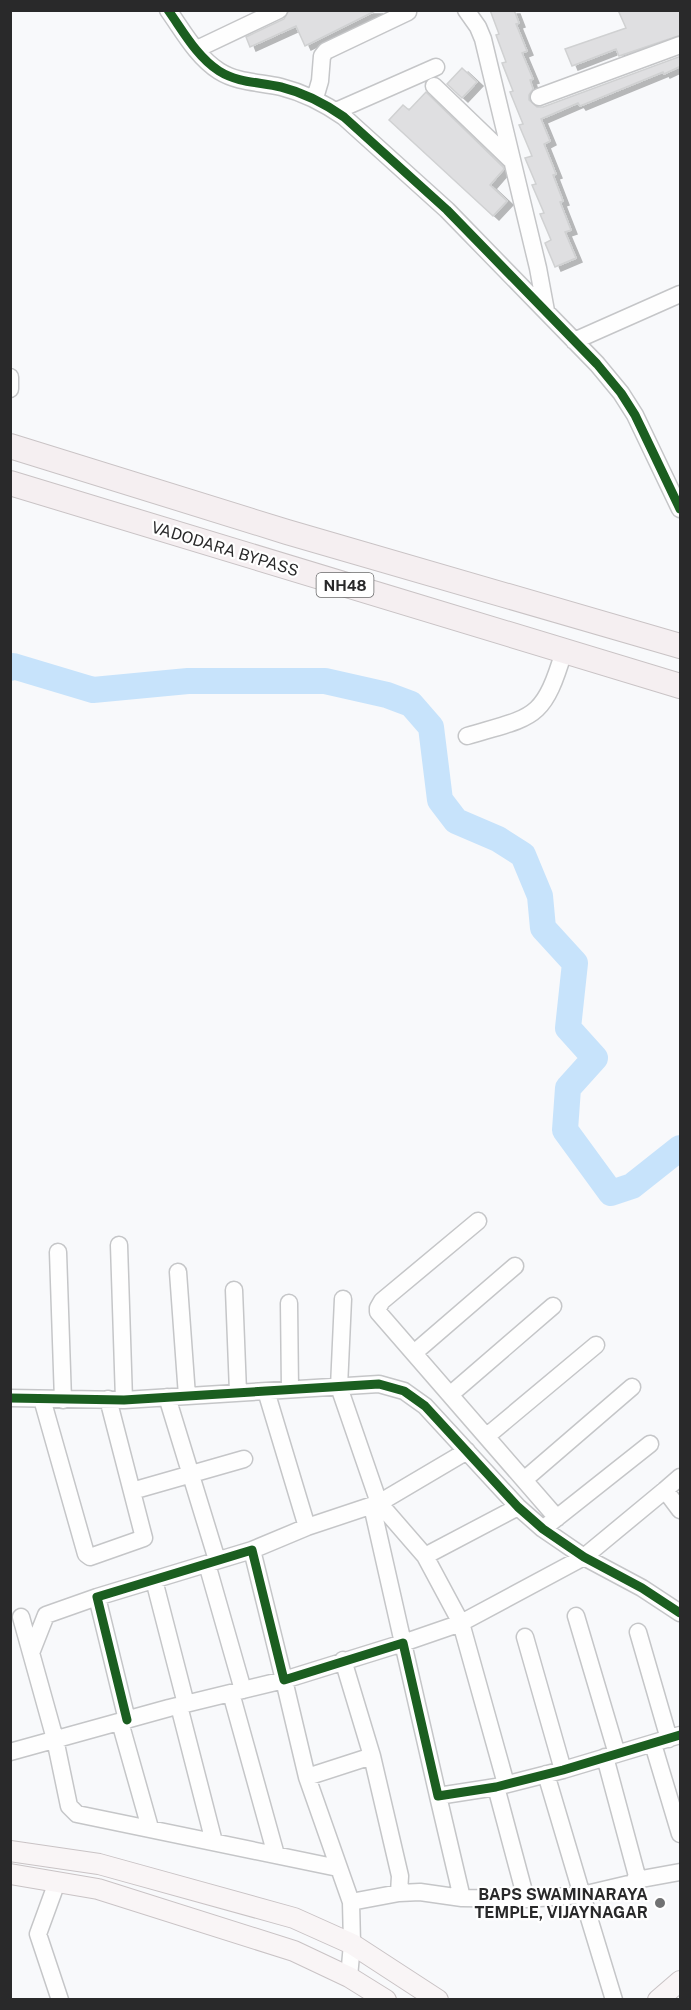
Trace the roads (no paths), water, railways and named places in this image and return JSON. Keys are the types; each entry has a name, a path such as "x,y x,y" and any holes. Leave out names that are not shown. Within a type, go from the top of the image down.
{"highway":[{"name":"VADODARA BYPASS","path":"10,446 287,532 681,646"},
{"name":"VADODARA BYPASS","path":"10,483 681,686"}],"main road":[{"path":"10,1851 99,1864 294,1918 352,1944 438,2000"},
{"path":"10,1874 98,1889 294,1951 349,1977 375,1997"},
{"path":"658,2000 681,1981"}],"street":[{"path":"168,10 210,64 231,77 246,82 293,90 315,98 336,111 447,210 546,311 615,386 635,415 681,509"},
{"path":"197,49 279,10"},
{"path":"466,10 483,39 546,311"},
{"path":"315,98 320,81 322,56 326,51 408,12"},
{"path":"539,97 681,45"},
{"path":"336,111 436,67"},
{"path":"434,86 513,162"},
{"path":"574,341 681,294"},
{"path":"10,377 10,389"},
{"path":"467,736 530,716 546,699 555,682 564,651"},
{"path":"478,1221 382,1301 378,1312 557,1518"},
{"path":"42,1399 87,1556 143,1540 116,1399 118,1245"},
{"path":"58,1252 63,1400"},
{"path":"414,1353 515,1266"},
{"path":"178,1272 187,1396"},
{"path":"234,1290 238,1392"},
{"path":"343,1299 339,1387 375,1504 403,1643 462,1898"},
{"path":"289,1302 290,1389"},
{"path":"451,1394 553,1306"},
{"path":"487,1436 597,1344"},
{"path":"10,1398 116,1399 379,1384 404,1392 425,1406 518,1507 543,1529 584,1557 642,1588 681,1613"},
{"path":"524,1479 632,1388"},
{"path":"266,1391 308,1527"},
{"path":"167,1397 212,1562 237,1691 276,1855"},
{"path":"543,1529 650,1444"},
{"path":"31,1653 46,1615 97,1597 252,1550 308,1527 375,1504 467,1451"},
{"path":"132,1491 244,1459"},
{"path":"10,1752 284,1680 460,1623 584,1557 681,1477"},
{"path":"665,1490 681,1510"},
{"path":"375,1504 425,1556 460,1623 501,1786 526,1899"},
{"path":"425,1556 518,1507"},
{"path":"252,1550 307,1777 351,1902 352,1944 349,1977"},
{"path":"154,1580 214,1842"},
{"path":"97,1597 150,1828"},
{"path":"576,1616 611,1755 636,1880"},
{"path":"21,1617 55,1739 72,1811 77,1814 338,1868"},
{"path":"638,1632 668,1739 681,1834"},
{"path":"525,1637 563,1770"},
{"path":"343,1660 372,1756 400,1876 399,1893"},
{"path":"438,1796 501,1786 668,1739"},
{"path":"307,1777 372,1756"},
{"path":"546,1774 614,2000"},
{"path":"351,1902 399,1893 420,1892 462,1898 526,1899 582,1895 633,1883 636,1880 681,1872"},
{"path":"57,1882 38,1934 60,2000"}],"waterway":[{"path":"10,668 13,666 93,690 188,681 325,681 387,695 411,704 431,727 440,800 456,821 498,839 523,855 540,896 543,928 575,963 568,1028 595,1058 568,1088 565,1130 611,1193 632,1186 680,1148"}],"place":[{"name":"BAPS SWAMINARAYA TEMPLE, VIJAYNAGAR","path":"660,1903"}]}
